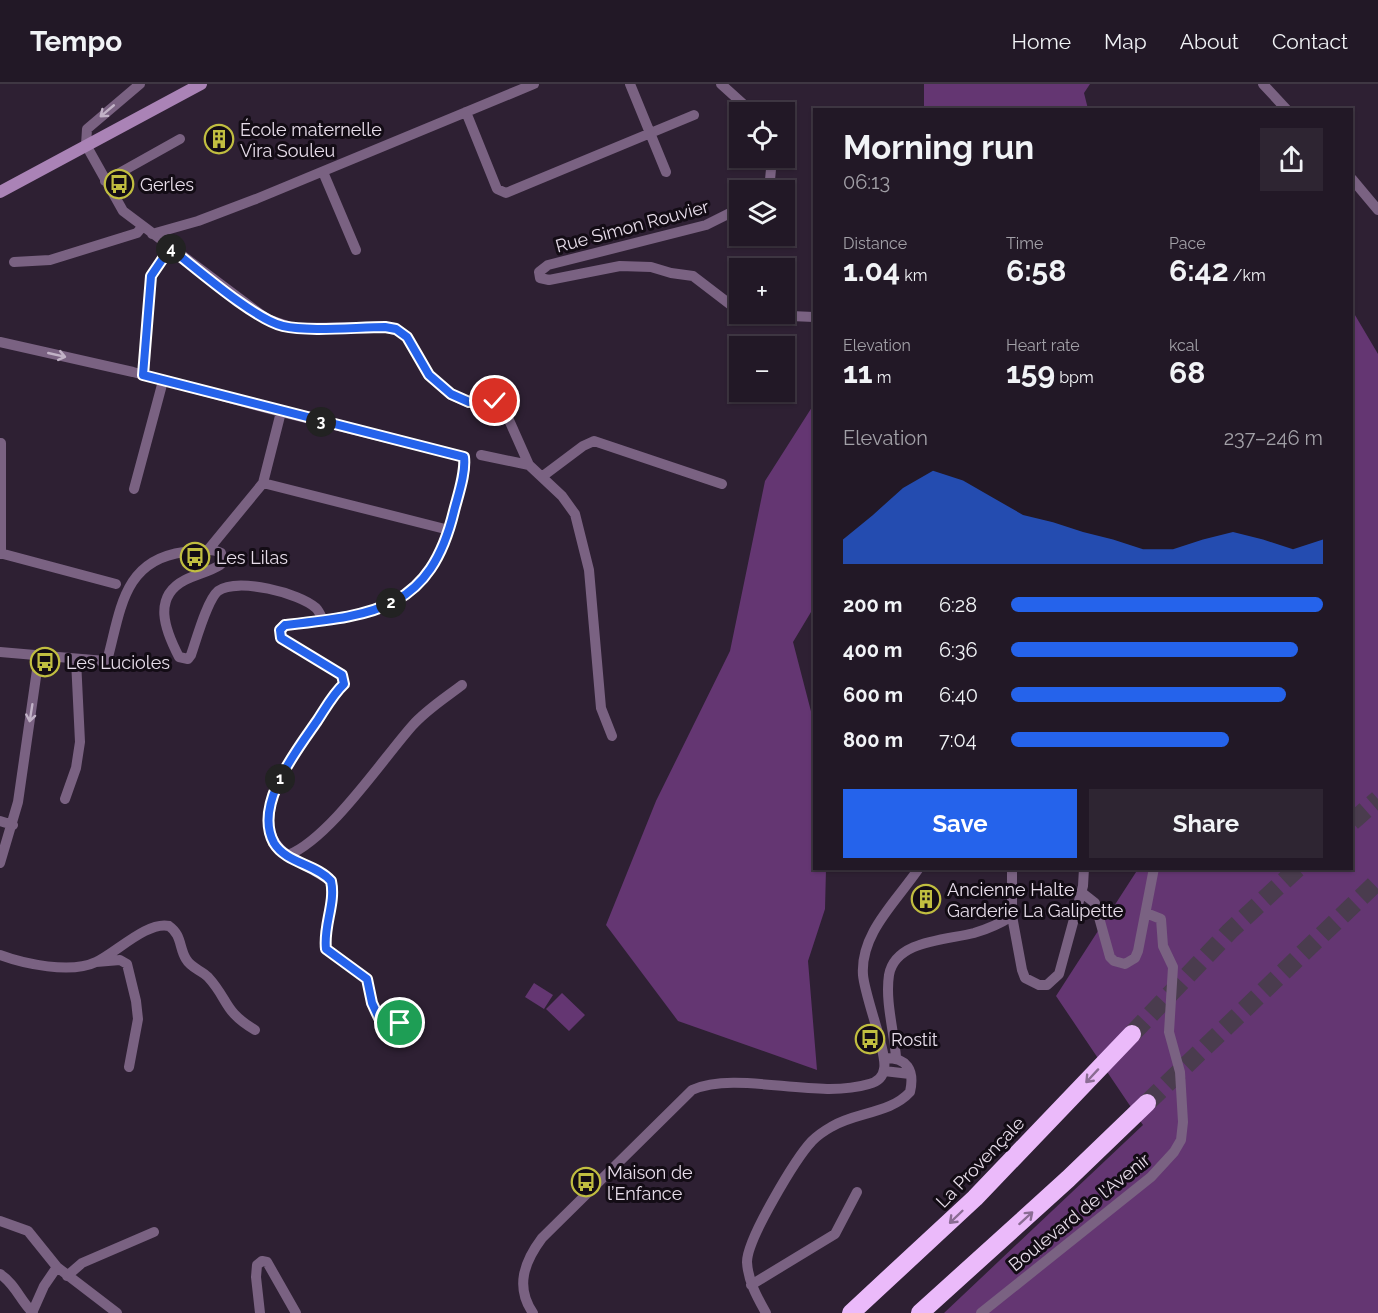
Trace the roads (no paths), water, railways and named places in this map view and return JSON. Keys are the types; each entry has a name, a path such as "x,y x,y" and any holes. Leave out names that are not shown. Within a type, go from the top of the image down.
{"highway":[{"name":"La Provençale","path":"851,1313 975,1198 1132,1034"},
{"path":"920,1313 1148,1103"}],"main road":[{"path":"0,192 201,84"}],"street":[{"path":"140,84 87,129 86,145 123,211 259,315 276,324 294,327 385,327 401,332 407,337 429,375 451,394 469,402 488,400 500,403 529,465"},
{"path":"153,234 198,221 323,172 534,84"},
{"path":"630,84 666,172"},
{"path":"721,84 741,102"},
{"path":"1263,84 1285,108"},
{"path":"466,112 497,189 506,193 694,116"},
{"path":"105,181 180,139"},
{"path":"323,172 356,250"},
{"path":"1353,180 1378,210"},
{"name":"Rue Simon Rouvier","path":"729,214 706,225 548,266 539,272 540,278 549,280 620,266 651,267 693,276 729,304"},
{"path":"14,262 50,260 137,233 142,227"},
{"path":"143,375 151,276 170,248"},
{"path":"795,316 813,317"},
{"path":"0,342 461,454 465,462 449,530 435,566 401,597 370,612 285,625 280,630 281,638 339,673 344,679 344,684 292,756 275,790 270,820 273,842 288,855 331,881 326,949 367,979 372,1003 379,1018 400,1023"},
{"path":"134,489 163,381"},
{"path":"208,549 263,483 281,412"},
{"path":"543,476 583,446 594,441 722,484"},
{"path":"1,443 1,554 116,584"},
{"path":"481,455 529,465 543,476 566,501 576,518 589,570 601,708 612,736"},
{"path":"263,483 449,530"},
{"path":"0,652 76,660 99,661 108,657 122,607 137,574 145,566 170,554 208,549 221,553 223,562 220,566 172,588 163,608 165,624 179,657 188,658 215,596 226,588 246,585 283,593 315,607 324,620"},
{"path":"0,863 13,825 39,656"},
{"path":"65,799 76,768 80,742 76,660"},
{"path":"288,855 303,849 368,781 412,726 462,685"},
{"path":"0,821 13,825"},
{"path":"533,1313 523,1296 522,1286 533,1251 542,1238 692,1090 720,1083 844,1088 872,1084 884,1071 884,1058 864,988 864,952 877,926 918,870"},
{"path":"1012,870 1012,916 1025,978 1039,985 1047,985 1059,974 1081,892 1084,870"},
{"path":"1081,892 1091,897 1095,903 1107,950 1114,961 1120,964 1135,957 1154,870"},
{"name":"Boulevard de l'Avenir","path":"981,1313 1151,1177 1174,1152 1181,1140 1183,1122 1180,1072 1169,1032 1173,967 1163,946 1161,919 1146,913"},
{"path":"897,1057 889,982 893,963 897,957 915,947 976,932 1012,916"},
{"path":"96,962 155,926 169,926 181,942 183,955 189,964 208,978 232,1015 255,1030"},
{"path":"0,955 41,966 120,960 127,964 138,1019 129,1067"},
{"path":"766,1313 751,1285 747,1260 750,1246 777,1195 807,1148 831,1126 889,1107 906,1097 912,1086 910,1074 904,1062 897,1057 884,1058"},
{"path":"884,1071 910,1074"},
{"path":"751,1285 835,1234 857,1192"},
{"path":"0,1221 28,1231 57,1267 117,1313"},
{"path":"67,1276 82,1263 153,1232"},
{"path":"260,1313 256,1277 257,1265 262,1261 267,1262 274,1272 296,1313"},
{"path":"0,1274 13,1284 22,1302 32,1313 44,1286 57,1267"}],"tunnel":[{"path":"1353,821 1378,799"},
{"path":"1132,1034 1230,931 1296,870"},
{"path":"1147,1103 1378,881"}],"place":[{"name":"École maternelle Vira Souleu","path":"219,139"},
{"name":"Gerles","path":"119,184"},
{"name":"Les Lilas","path":"195,557"},
{"name":"Les Lucioles","path":"45,662"},
{"name":"Ancienne Halte Garderie La Galipette","path":"926,899"},
{"name":"Rostit","path":"870,1039"},
{"name":"Maison de l’Enfance","path":"586,1182"}]}
